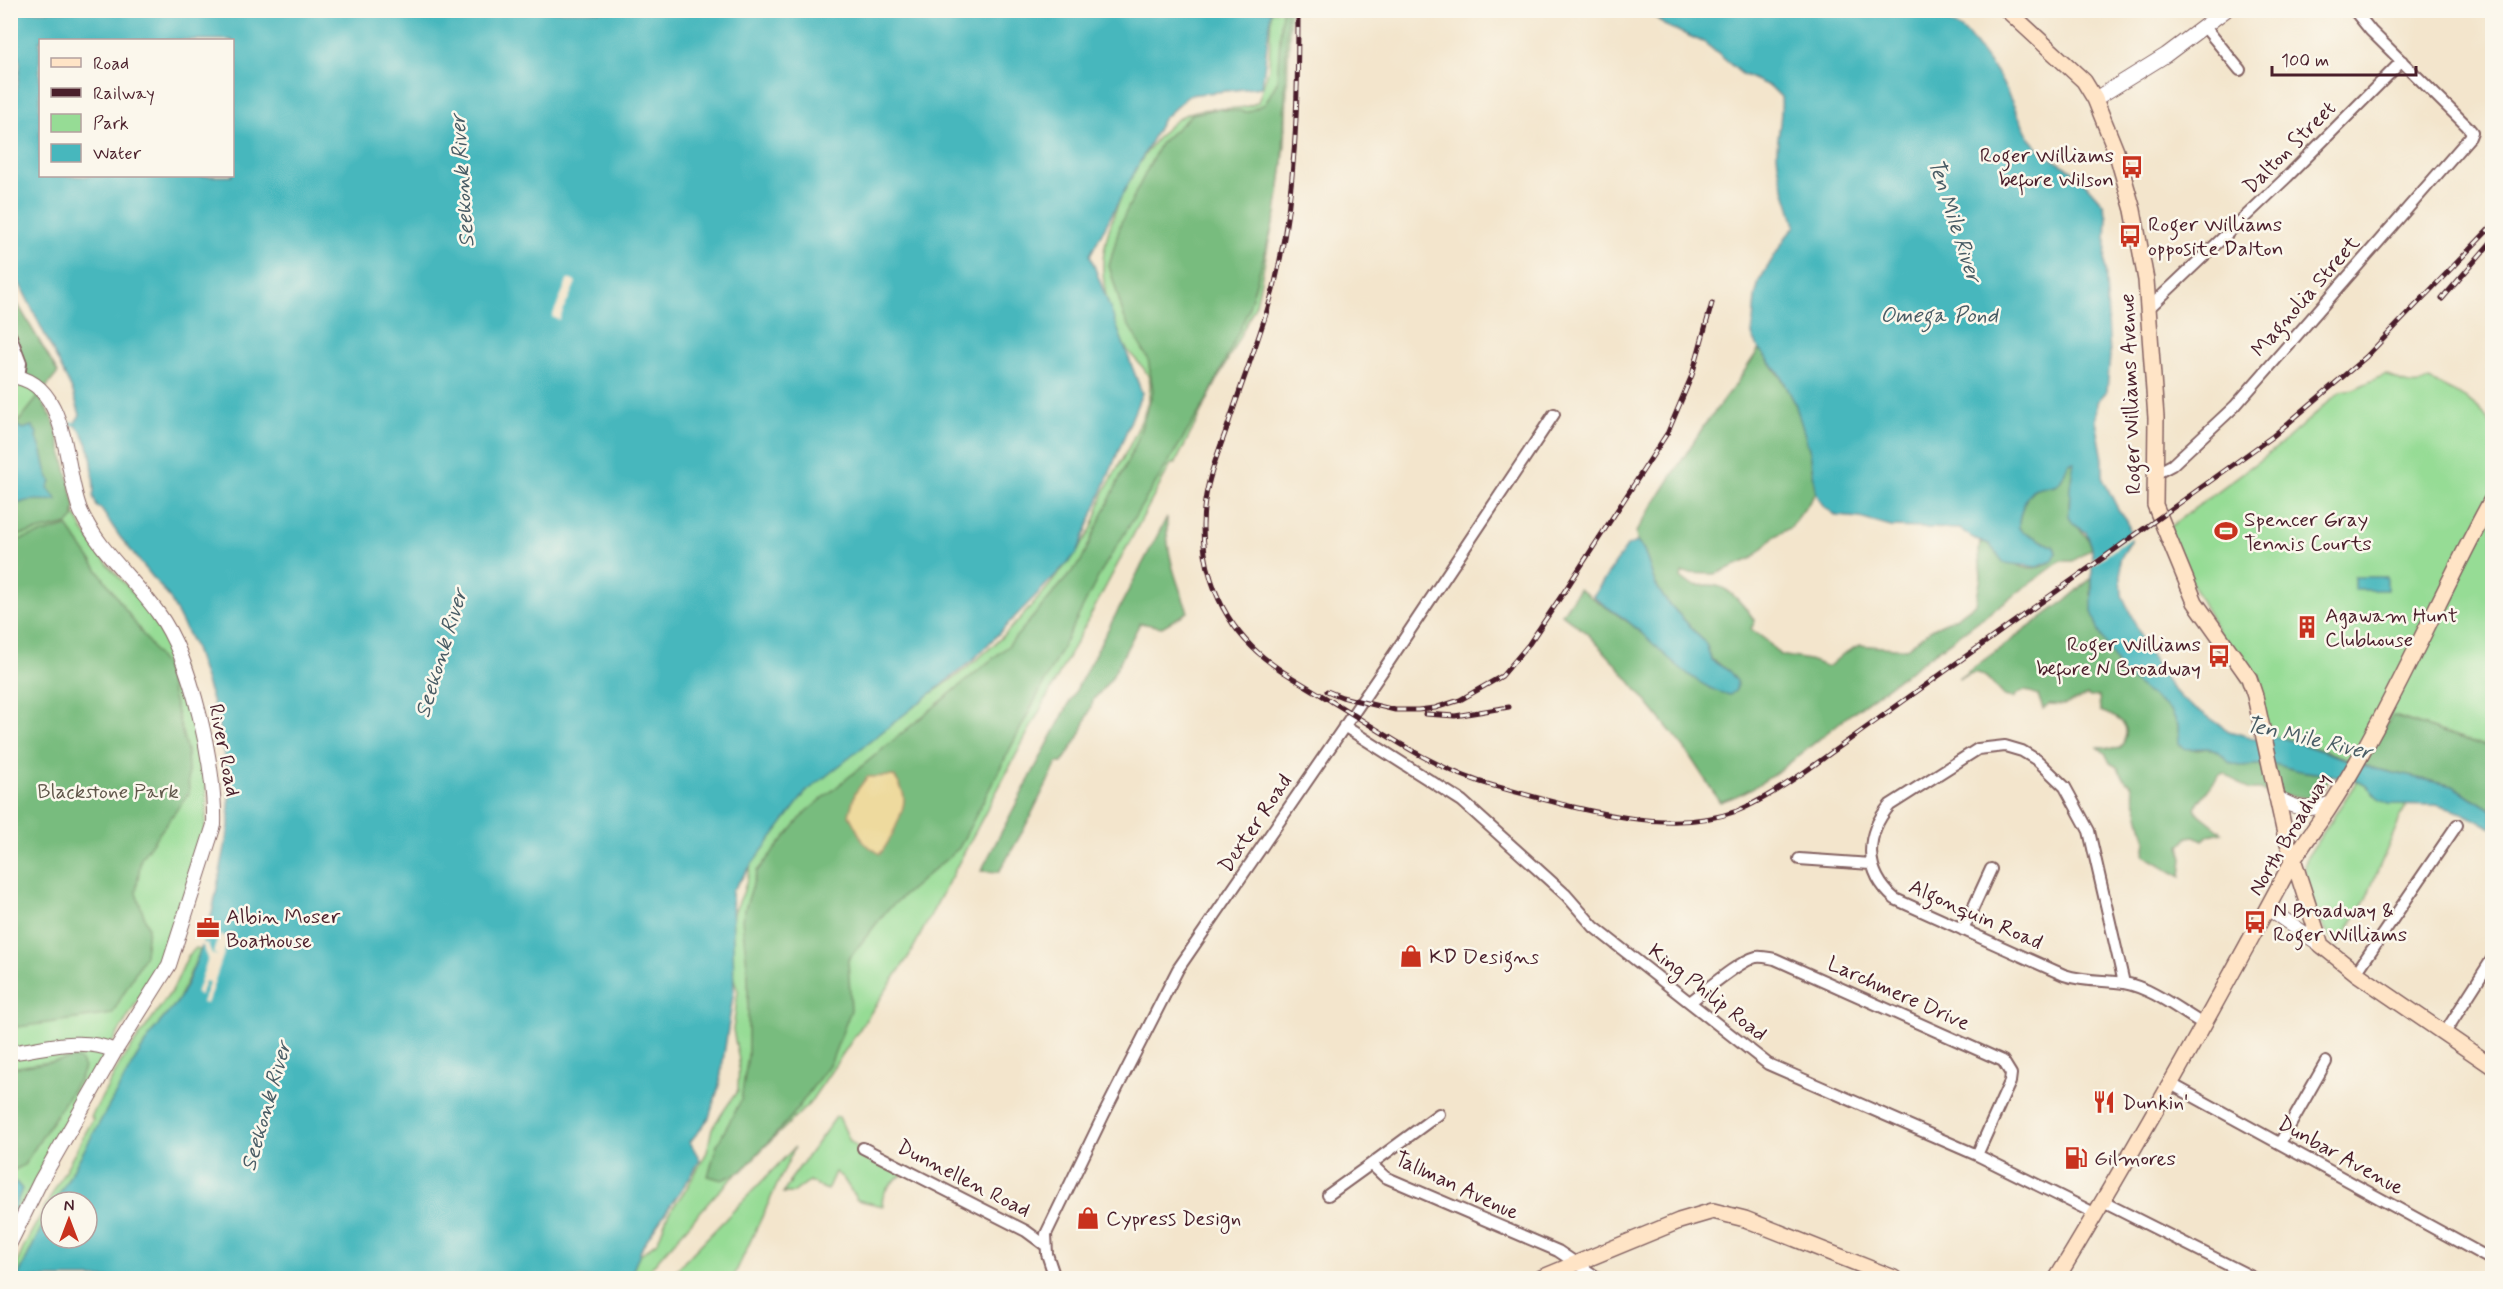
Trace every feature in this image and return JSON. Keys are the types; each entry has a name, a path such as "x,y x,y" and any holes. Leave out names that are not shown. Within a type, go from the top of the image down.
{"main road":[{"name":"Roger Williams Avenue","path":"2007,10 2084,81 2095,99 2125,178 2144,266 2149,308 2156,418 2155,505 2195,602 2249,678 2293,862 2321,945"},
{"name":"North Broadway","path":"2057,1278 2171,1084 2293,862 2362,753 2416,651 2462,554 2493,499"},
{"path":"2321,945 2356,973 2493,1066"},
{"path":"1541,1278 1689,1217 1718,1211 1745,1219 1894,1278"}],"street":[{"path":"2095,99 2157,60 2226,10"},
{"path":"2354,10 2402,61"},
{"path":"2204,26 2240,70"},
{"name":"Magnolia Street","path":"2155,474 2172,465 2235,406 2470,137 2472,132 2402,61"},
{"name":"Dalton Street","path":"2149,308 2288,177 2402,61"},
{"path":"10,334 21,363 15,377"},
{"name":"River Road","path":"10,1243 40,1182 115,1051 157,987 176,950 214,825 215,807 210,760 180,653 156,610 117,566 93,532 78,503 58,416 44,394 15,377"},
{"name":"Dexter Road","path":"1045,1245 1046,1234 1056,1213 1178,969 1554,414"},
{"name":"King Philip Road","path":"1344,726 1462,801 1561,891 1592,925 1774,1067 2254,1278"},
{"path":"1799,859 1871,864 1876,829 1881,815 1890,805 1978,749 2005,746 2022,751 2037,760 2065,787 2089,831 2124,983"},
{"path":"2276,797 2289,806 2304,810 2317,809 2332,803"},
{"path":"2356,973 2457,825"},
{"name":"Algonquin Road","path":"1871,864 1886,892 1894,899 2076,979 2124,983 2140,987 2203,1024"},
{"path":"1964,930 1991,869"},
{"path":"2269,909 2321,945"},
{"name":"Larchmere Drive","path":"1690,1002 1743,963 1756,957 1765,957 1775,959 2004,1061 2011,1074 2010,1082 1977,1155"},
{"path":"2444,1034 2493,959"},
{"path":"10,1053 81,1043 99,1045 115,1051"},
{"path":"2280,1143 2326,1062"},
{"name":"Dunbar Avenue","path":"2171,1084 2493,1260"},
{"path":"1371,1164 1439,1114"},
{"name":"Dunnellen Road","path":"863,1148 1026,1231 1045,1245"},
{"name":"Tallman Avenue","path":"1328,1195 1371,1164 1384,1177 1557,1251 1598,1278"},
{"path":"1045,1245 1055,1278"}],"green space":[{"path":"1271,11 1290,11 1285,145 1279,193 1256,304 1175,464 1171,464 909,956 809,1104 716,1194 642,1278 626,1278 638,1256 658,1241 668,1214 686,1189 707,1152 712,1128 738,1090 739,1060 733,1030 738,991 734,979 719,1086 729,836 967,668 1012,628 1052,582 1088,535 1104,492 1137,429 1150,393 1149,378 1126,348 1119,334 1108,305 1104,284 1105,246 1118,205 1139,164 1165,130 1189,113 1210,109 1241,108 1258,102 1269,68","holes":["751,866 743,893 733,915 732,891"]},
{"path":"1282,11 1287,11 1283,164 1276,214 1248,311 1208,398 1102,570 959,848 887,910 848,960 851,1010 831,1062 792,1116 742,1171 722,1180 708,1176 717,1145 741,1100 748,1055 748,975 742,919 757,871 805,813 1008,646 1081,561 1137,441 1153,391 1148,359 1124,317 1109,266 1121,222 1160,144 1192,114 1217,109 1247,112 1265,104 1277,82"},
{"path":"10,291 58,373 39,396 29,386 11,382"},
{"path":"1759,349 1785,384 1798,409 1810,451 1816,493 1791,527 1775,536 1753,558 1715,574 1682,573 1681,579 1693,585 1717,586 1733,595 1755,621 1751,629 1780,655 1809,660 1828,667 1843,654 1859,645 1906,649 1933,628 1957,617 1976,603 1981,577 1980,541 1997,550 2010,561 2026,568 2049,564 2056,553 2054,547 2019,528 2021,513 2025,501 2034,489 2057,484 2069,463 2074,461 2069,500 2070,513 2092,548 2073,561 2058,563 1874,697 1771,776 1738,795 1720,802 1685,749 1615,663 1588,634 1562,614 1579,589 1631,624 1664,652 1729,671 1711,659 1706,644 1664,598 1655,583 1644,550 1637,542 1636,532 1705,424"},
{"name":"Blackstone Park","path":"10,351 43,404 73,510 83,530 109,566 152,614 175,654 201,746 207,804 204,837 168,950 79,1098 47,1161 11,1223"},
{"path":"2386,374 2412,384 2429,380 2465,398 2480,410 2492,427 2492,748 2394,716 2358,762 2285,738 2262,737 2253,697 2164,531 2280,445 2341,391 2354,389"},
{"path":"39,396 55,424 75,505 74,518 68,524 11,537 11,431"},
{"path":"1167,517 1170,554 1188,612 1162,627 1140,623 1111,679 1094,699 1080,735 1062,763 1057,763 1023,831 999,872 981,871"},
{"name":"Blackstone Park","path":"67,526 165,666 187,751 189,793 141,858 136,893 148,927 145,955 112,1014 11,1028 11,542"},
{"path":"2092,578 2091,594 2116,664 2171,711 2178,725 2180,745 2197,750 2208,748 2256,765 2274,764 2331,775 2317,799 2276,794 2274,791 2268,794 2260,790 2249,790 2224,773 2219,775 2195,807 2197,812 2222,832 2209,835 2203,840 2195,836 2188,837 2180,846 2183,858 2181,877 2144,855 2146,841 2131,784 2098,747 2120,748 2126,728 2120,720 2100,711 2099,696 2087,695 2065,705 2050,704 2043,709 2038,695 2024,691 2013,698 2004,696 1979,673 1972,673 1958,679 2066,600"},
{"path":"2393,716 2492,748 2492,810 2453,786 2372,768 2358,762"},
{"path":"2357,781 2383,800 2396,803 2407,802 2365,901 2338,946 2318,917 2308,891 2305,866 2307,857"},
{"path":"196,948 201,949 178,1001 153,1031 62,1190 54,1190 121,1062 173,989 188,956"},
{"path":"76,1058 81,1061 84,1068 80,1078 24,1165 11,1172 11,1068"},
{"path":"836,1117 839,1117 850,1141 869,1157 904,1174 891,1183 885,1192 883,1206 857,1200 843,1178 835,1172 827,1190 809,1181 793,1193 783,1193"},
{"path":"795,1147 733,1278 669,1278 679,1267"},
{"path":"39,1218 39,1233 17,1278 11,1278"}],"sand":[{"path":"894,776 903,791 904,803 896,827 880,854 864,843 849,815 855,793 867,777"}],"water":[{"name":"Seekonk River","path":"11,11 1271,11 1262,87 1189,95 1163,119 1090,255 1142,393 1077,553 972,661 806,792 732,891 734,990 719,1086 709,1118 690,1142 700,1160 643,1245 630,1278 17,1278 39,1233 39,1250 99,1250 99,1190 62,1190 133,1063 153,1031 178,1001 188,981 212,913 229,827 229,790 222,740 212,700 194,646 169,597 120,537 101,509 97,507 93,496 91,455 85,438 74,424 80,415 73,392 11,266 10,137 20,64 11,22"},
{"name":"Omega Pond","path":"1649,11 1928,11 1960,28 1969,36 1999,76 2029,137 2045,155 2075,172 2103,204 2107,216 2105,265 2110,356 2107,391 2097,402 2096,421 2103,459 2103,479 2118,509 2127,521 2130,531 2131,541 2120,559 2122,595 2147,650 2171,687 2181,698 2229,731 2253,738 2280,737 2372,768 2453,786 2492,810 2492,828 2463,813 2435,805 2389,804 2380,800 2367,786 2356,781 2274,764 2239,766 2230,763 2218,752 2208,748 2186,749 2179,744 2178,725 2171,711 2123,674 2098,630 2092,611 2092,547 2086,532 2073,524 2069,516 2074,461 2069,463 2057,484 2034,489 2023,507 2019,528 2054,547 2056,553 2053,561 2037,567 2004,563 1989,544 1973,538 1960,529 1891,527 1860,518 1837,516 1823,506 1816,493 1810,452 1795,403 1780,374 1759,349 1752,335 1755,297 1759,281 1795,226 1778,163 1781,97 1771,87 1742,74 1705,43 1664,25"},
{"path":"10,422 23,429 32,426 37,433 36,438 51,481 48,488 57,500 28,501 11,508"},
{"path":"1637,542 1644,550 1655,583 1664,598 1706,644 1711,660 1729,671 1737,681 1736,690 1730,695 1716,691 1690,676 1631,624 1593,596 1627,546"},
{"path":"2354,577 2387,577 2387,590 2354,590"},
{"path":"11,1182 16,1182 22,1189 11,1218"}],"pier":[{"path":"568,279 576,282 559,320 552,317"},
{"path":"2133,530 2133,536 2089,568 2089,562"},
{"path":"219,935 229,938 207,1004 202,1003 209,982 205,981 200,996 196,994 208,958 203,946 199,945 200,942 208,944 212,954 218,956 213,953"}],"railway":[{"path":"1298,10 1292,182 1282,249 1265,318 1215,461 1205,501 1203,521 1206,560 1218,598 1239,632 1270,662 1430,760 1494,786 1615,816 1678,821 1708,818 1746,807 1803,773 2273,436 2366,357 2492,226"},
{"path":"2442,299 2492,241"},
{"path":"1327,691 1395,710 1418,710 1435,708 1460,700 1502,676 1529,644 1668,432 1692,375 1712,303"},
{"path":"1425,714 1455,716 1509,707"}],"place":[{"name":"Roger Williams before Wilson","path":"2132,167"},
{"name":"Roger Williams opposite Dalton","path":"2130,236"},
{"name":"Spencer Gray Tennis Courts","path":"2226,531"},
{"name":"Agawam Hunt Clubhouse","path":"2307,627"},
{"name":"Roger Williams before N Broadway","path":"2219,656"},
{"name":"N Broadway & Roger Williams","path":"2255,922"},
{"name":"Albin Moser Boathouse","path":"208,928"},
{"name":"KD Designs","path":"1411,956"},
{"name":"Dunkin'","path":"2104,1102"},
{"name":"Gilmores","path":"2076,1158"},
{"name":"Cypress Design","path":"1088,1218"}],"water label":[{"name":"Ten Mile River","path":"1956,220"},
{"name":"Ten Mile River","path":"2309,737"}]}
